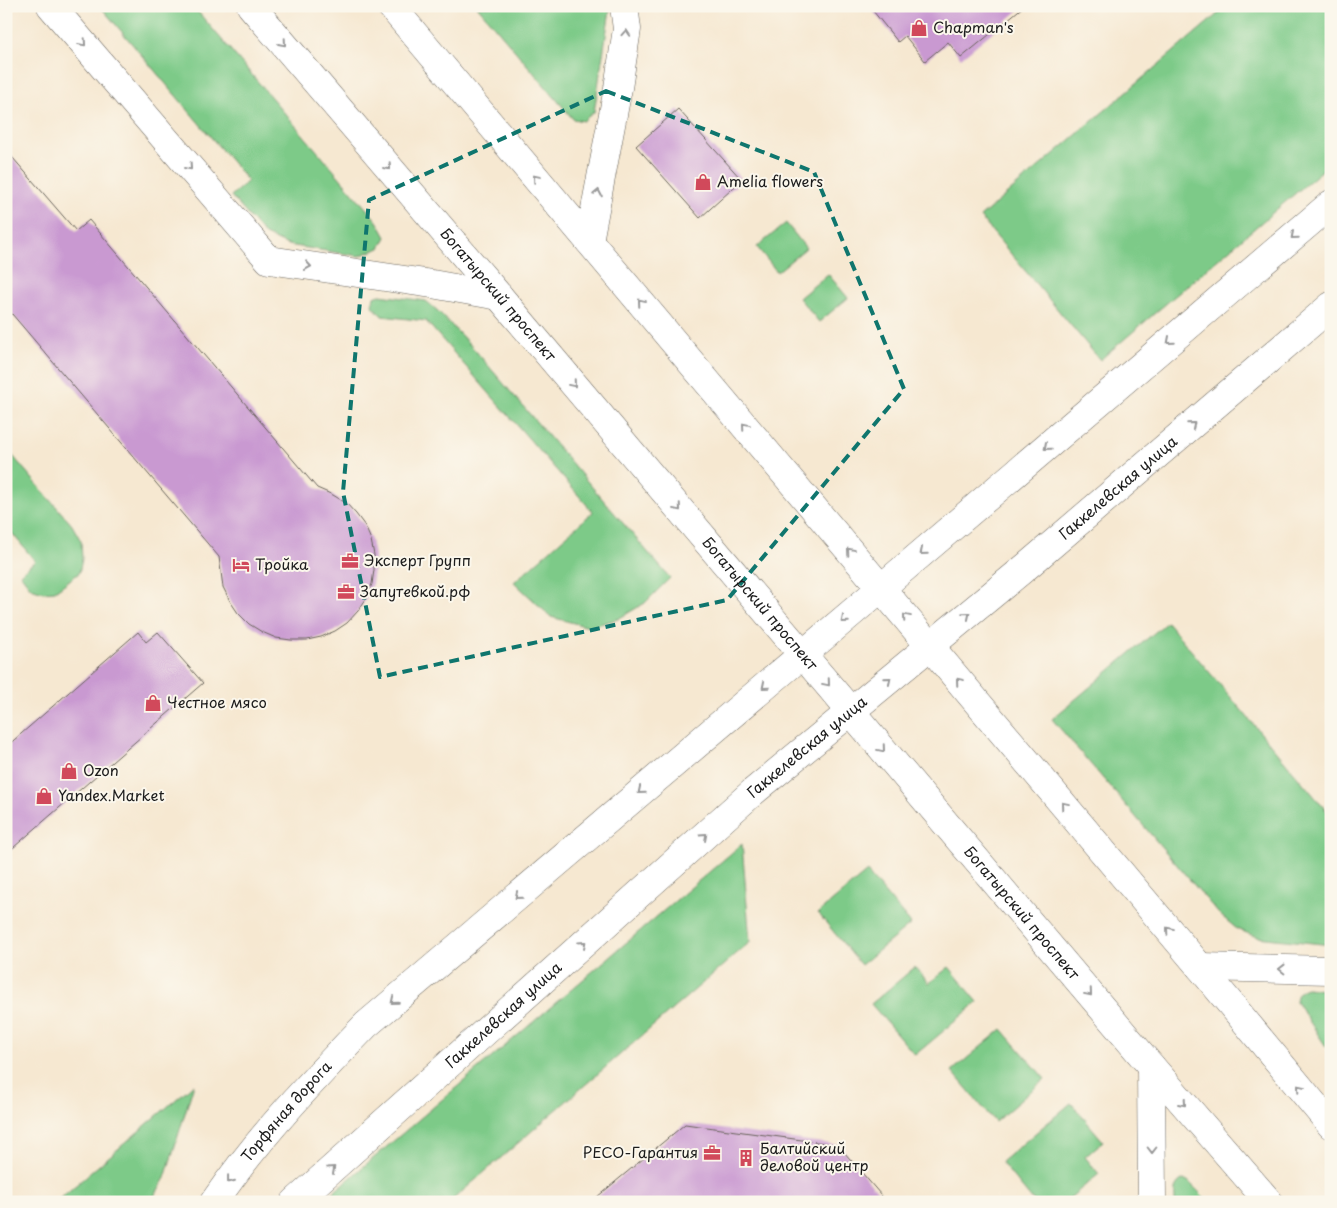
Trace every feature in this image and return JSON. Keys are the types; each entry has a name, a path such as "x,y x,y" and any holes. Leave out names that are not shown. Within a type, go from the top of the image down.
{"main road":[{"path":"51,6 269,260 499,296"},
{"name":"Богатырский проспект","path":"251,6 1151,1066 1269,1202"},
{"path":"392,6 1331,1125"},
{"path":"589,241 618,88 627,29 624,6"},
{"path":"803,655 1331,204"},
{"name":"Гаккелевская улица","path":"295,1202 746,799 1027,566 1331,306"},
{"name":"Торфяная дорога","path":"214,1202 227,1182 302,1092 366,1025 803,655"},
{"path":"1200,967 1331,970"},
{"path":"1151,1066 1152,1202"}],"highlighted area":[{"path":"606,91 814,172 904,389 727,600 380,677 343,492 369,200"}],"green space":[{"path":"100,6 193,6 377,221 386,237 380,248 359,256 288,245 265,235 231,196 248,181"},
{"path":"477,6 608,6 610,10 594,112 583,121 573,119"},
{"path":"1227,6 1331,6 1331,163 1100,360 980,217"},
{"path":"786,223 806,248 777,272 757,247"},
{"path":"828,274 848,298 819,322 799,298"},
{"path":"380,295 426,301 474,349 670,578 645,603 618,619 589,627 551,617 514,582 593,512 426,321 382,316 372,305 374,297"},
{"path":"6,448 72,525 81,541 82,559 79,573 55,591 43,592 31,588 20,574 35,561 6,526"},
{"path":"1167,622 1331,816 1331,945 1257,937 1237,929 1219,914 1052,719"},
{"path":"742,844 750,942 450,1202 322,1202"},
{"path":"867,872 911,924 861,965 818,913"},
{"path":"915,967 929,983 949,967 978,1002 915,1055 871,1004"},
{"path":"1307,988 1331,991 1331,1054 1296,1001 1299,992"},
{"path":"1002,1029 1045,1079 995,1122 952,1071"},
{"path":"194,1084 165,1178 151,1202 56,1202"},
{"path":"1071,1103 1103,1141 1085,1157 1099,1174 1065,1202 1034,1202 1001,1162"},
{"path":"1182,1180 1188,1181 1209,1202 1175,1202 1176,1187"}],"building":[{"path":"869,6 1024,6 961,58 948,42 925,61 905,36 898,42"},
{"path":"678,109 742,180 700,218 636,146"},
{"path":"6,150 76,231 89,220 317,488 346,503 365,526 371,540 374,555 372,584 366,599 347,623 321,637 307,640 276,638 249,624 238,613 223,587 219,557 6,307"},
{"path":"138,632 146,642 158,632 203,683 6,854 6,747"},
{"name":"Балтийский деловой центр","path":"685,1124 838,1145 887,1202 591,1202"}],"place":[{"name":"Chapman's","path":"919,28"},
{"name":"Amelia flowers","path":"703,182"},
{"name":"Эксперт Групп","path":"350,561"},
{"name":"Тройка","path":"241,565"},
{"name":"Запутевкой.рф","path":"346,592"},
{"name":"Честное мясо","path":"153,703"},
{"name":"Ozon","path":"69,771"},
{"name":"Yandex.Market","path":"44,796"},
{"name":"РЕСО-Гарантия","path":"712,1153"},
{"name":"Балтийский деловой центр","path":"746,1158"}]}
